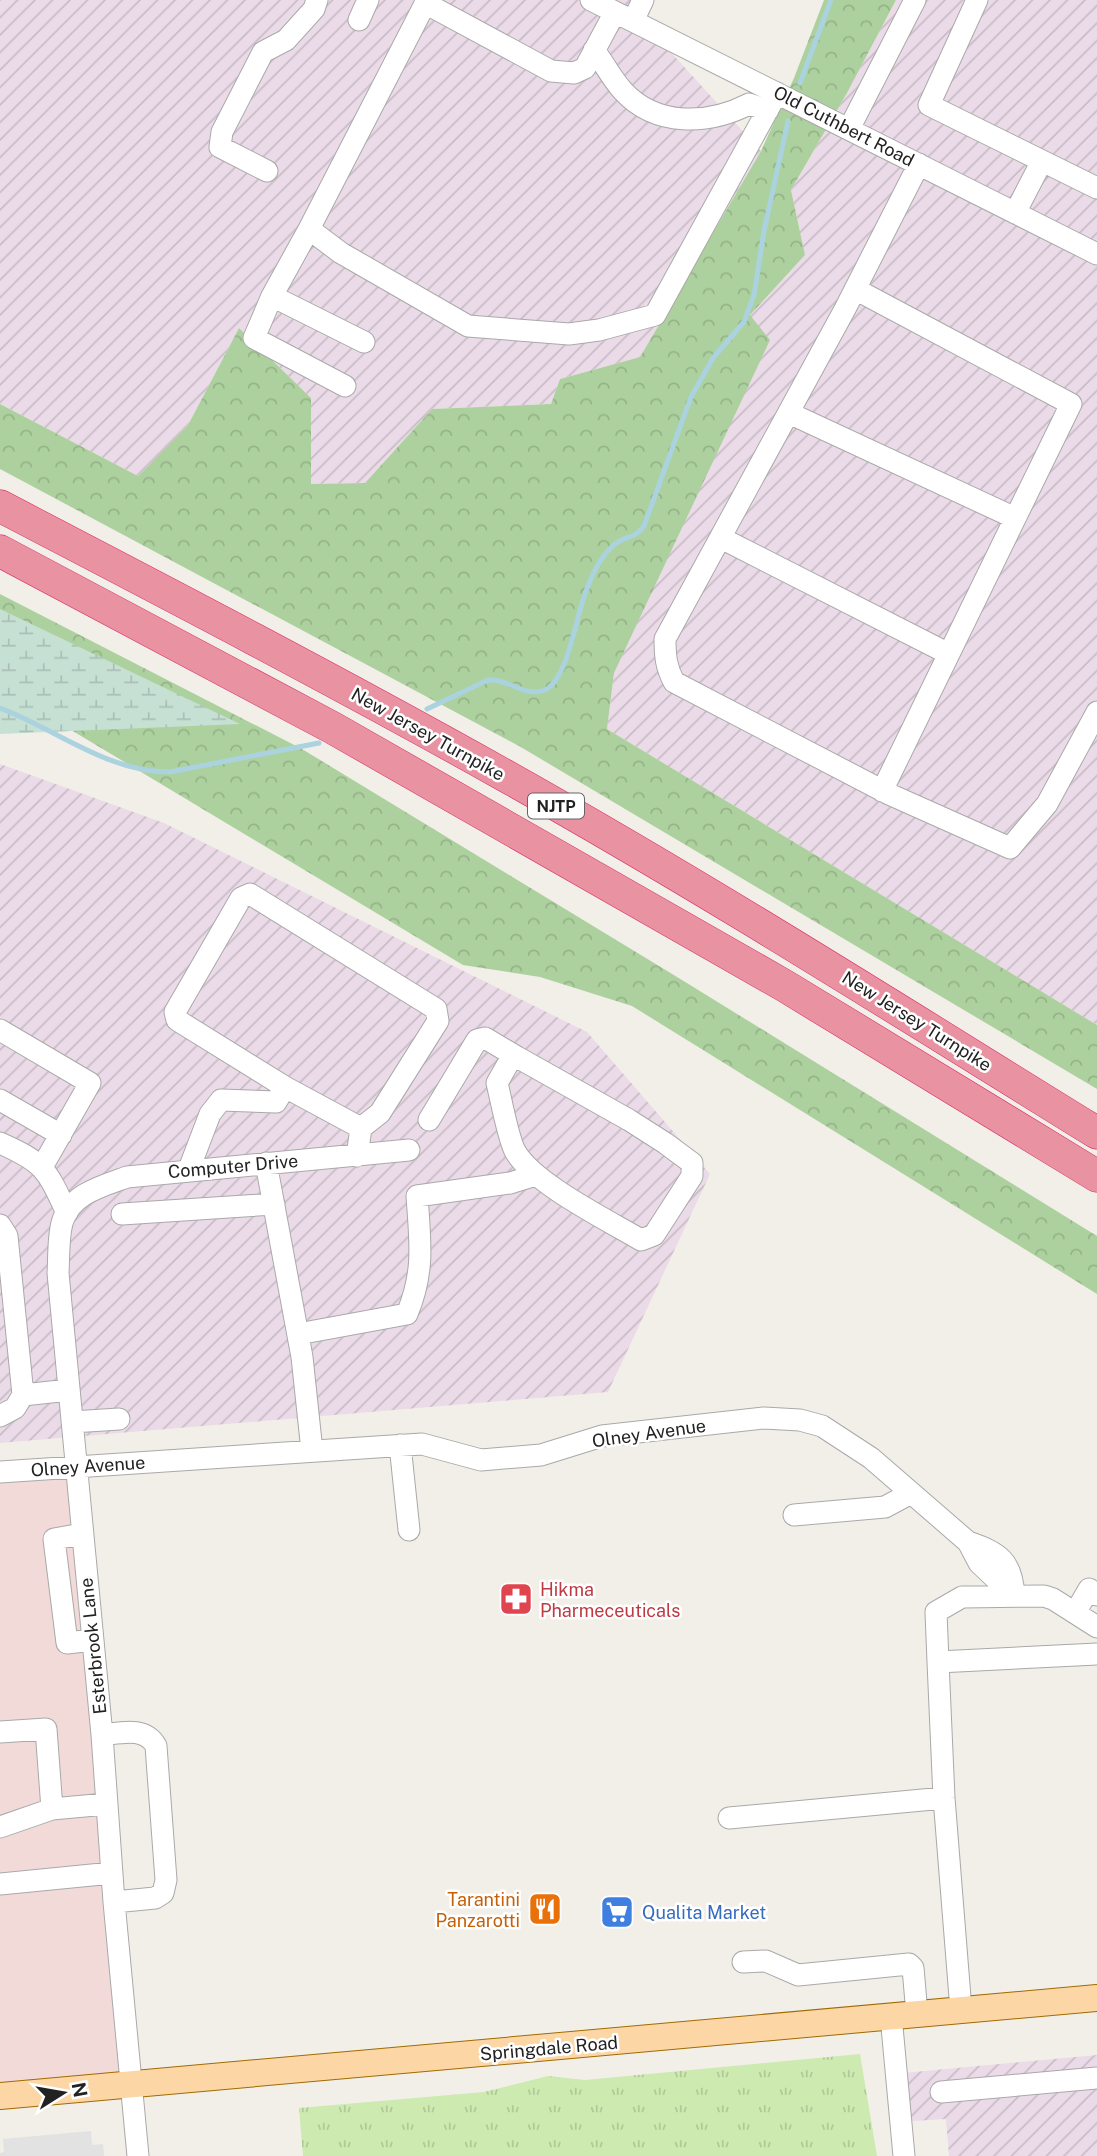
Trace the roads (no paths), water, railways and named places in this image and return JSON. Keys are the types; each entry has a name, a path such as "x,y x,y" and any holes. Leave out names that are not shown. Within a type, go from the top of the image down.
{"highway":[{"name":"New Jersey Turnpike","path":"0,506 237,628 507,776 818,960 1097,1133"},
{"name":"NJTP","path":"0,551 333,728 785,986 1097,1176"}],"main road":[{"name":"Springdale Road","path":"0,2096 1097,1997"}],"street":[{"path":"267,171 220,147 222,132 263,52 286,40 314,9 317,0"},
{"path":"359,20 368,0"},
{"name":"Old Cuthbert Road","path":"591,0 772,101 849,129 1097,254"},
{"path":"345,386 254,338 272,296 426,2 551,71 581,71 594,50 643,0"},
{"path":"849,129 915,0"},
{"path":"978,0 929,105 1097,188"},
{"path":"594,50 623,91 646,110 674,118 704,120 731,113 749,104 772,101"},
{"path":"309,229 341,253 468,326 569,334 599,330 655,315 772,101"},
{"path":"1015,213 1042,161"},
{"path":"919,164 789,413 665,639 668,671 674,682 882,791 1010,848 1047,804 1097,712"},
{"path":"855,289 1071,404 882,791"},
{"path":"272,296 364,342"},
{"path":"789,413 1015,518"},
{"path":"721,538 949,653"},
{"path":"356,1156 361,1128 380,1113 405,1074 438,1021 436,1009 250,894 240,898 175,1012 177,1020 285,1087 361,1128"},
{"path":"0,1030 90,1083 42,1167"},
{"path":"429,1120 477,1040 485,1038 629,1120 692,1163 692,1176 654,1235 641,1240 536,1175 514,1151 497,1083 509,1062 517,1057"},
{"path":"189,1169 210,1114 221,1100 276,1102 285,1087"},
{"path":"0,1100 61,1135"},
{"path":"0,1143 42,1167 49,1174 68,1211"},
{"name":"Computer Drive","path":"68,1211 72,1203 94,1189 127,1177 409,1150"},
{"path":"266,1163 302,1357 312,1451"},
{"path":"298,1334 407,1314 416,1292 421,1266 417,1196 510,1183 536,1175"},
{"path":"122,1214 274,1204"},
{"name":"Esterbrook Lane","path":"68,1211 62,1223 58,1273 102,1735 114,1902 138,2156"},
{"path":"0,1225 7,1236 23,1395 15,1408 0,1416"},
{"path":"23,1395 69,1390"},
{"name":"Olney Avenue","path":"0,1472 422,1444 481,1460 541,1455 602,1436 764,1418 800,1420 822,1426 871,1458 968,1542 979,1563 1014,1596"},
{"path":"72,1422 120,1419"},
{"path":"400,1445 410,1530"},
{"path":"794,1515 885,1507 911,1493"},
{"path":"82,1534 54,1539 67,1643 93,1640"},
{"path":"1075,1612 1089,1589 1097,1595"},
{"path":"961,2010 944,1798 936,1612 962,1597 1044,1596 1097,1627"},
{"path":"938,1662 1097,1654"},
{"path":"0,1732 46,1729 52,1809"},
{"path":"102,1735 136,1732 152,1739 156,1746 166,1880 163,1893 155,1898 114,1902"},
{"path":"729,1818 944,1798"},
{"path":"0,1827 52,1809 106,1804"},
{"path":"0,1884 112,1873"},
{"path":"743,1962 766,1961 798,1975 909,1964 913,1968 904,2015 904,2156"},
{"path":"941,2092 1097,2078"}],"waterway":[{"path":"800,83 831,0"},
{"path":"427,709 488,680 503,682 530,692 545,690 553,684 570,648 589,582 606,553 644,526 691,397 713,358 744,322 754,295 764,231 788,121"},
{"path":"0,708 103,757 147,770 170,772 319,743"}],"place":[{"name":"Hikma Pharmeceuticals","path":"516,1599"},
{"name":"Tarantini Panzarotti","path":"545,1909"},
{"name":"Qualita Market","path":"617,1912"}]}
